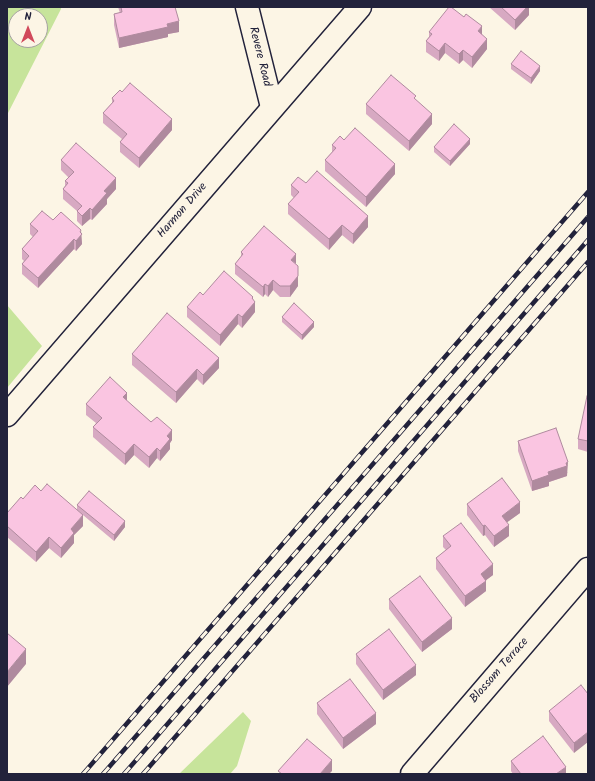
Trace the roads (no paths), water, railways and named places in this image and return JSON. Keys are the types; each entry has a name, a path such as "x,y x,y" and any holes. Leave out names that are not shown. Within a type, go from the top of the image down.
{"street":[{"name":"Revere Road","path":"247,7 272,107"},
{"name":"Harmon Drive","path":"7,415 360,7"},
{"name":"Blossom Terrace","path":"412,774 588,569"}],"railway":[{"path":"83,774 588,192"},
{"path":"103,774 588,217"},
{"path":"124,774 588,240"},
{"path":"143,774 588,262"}]}
